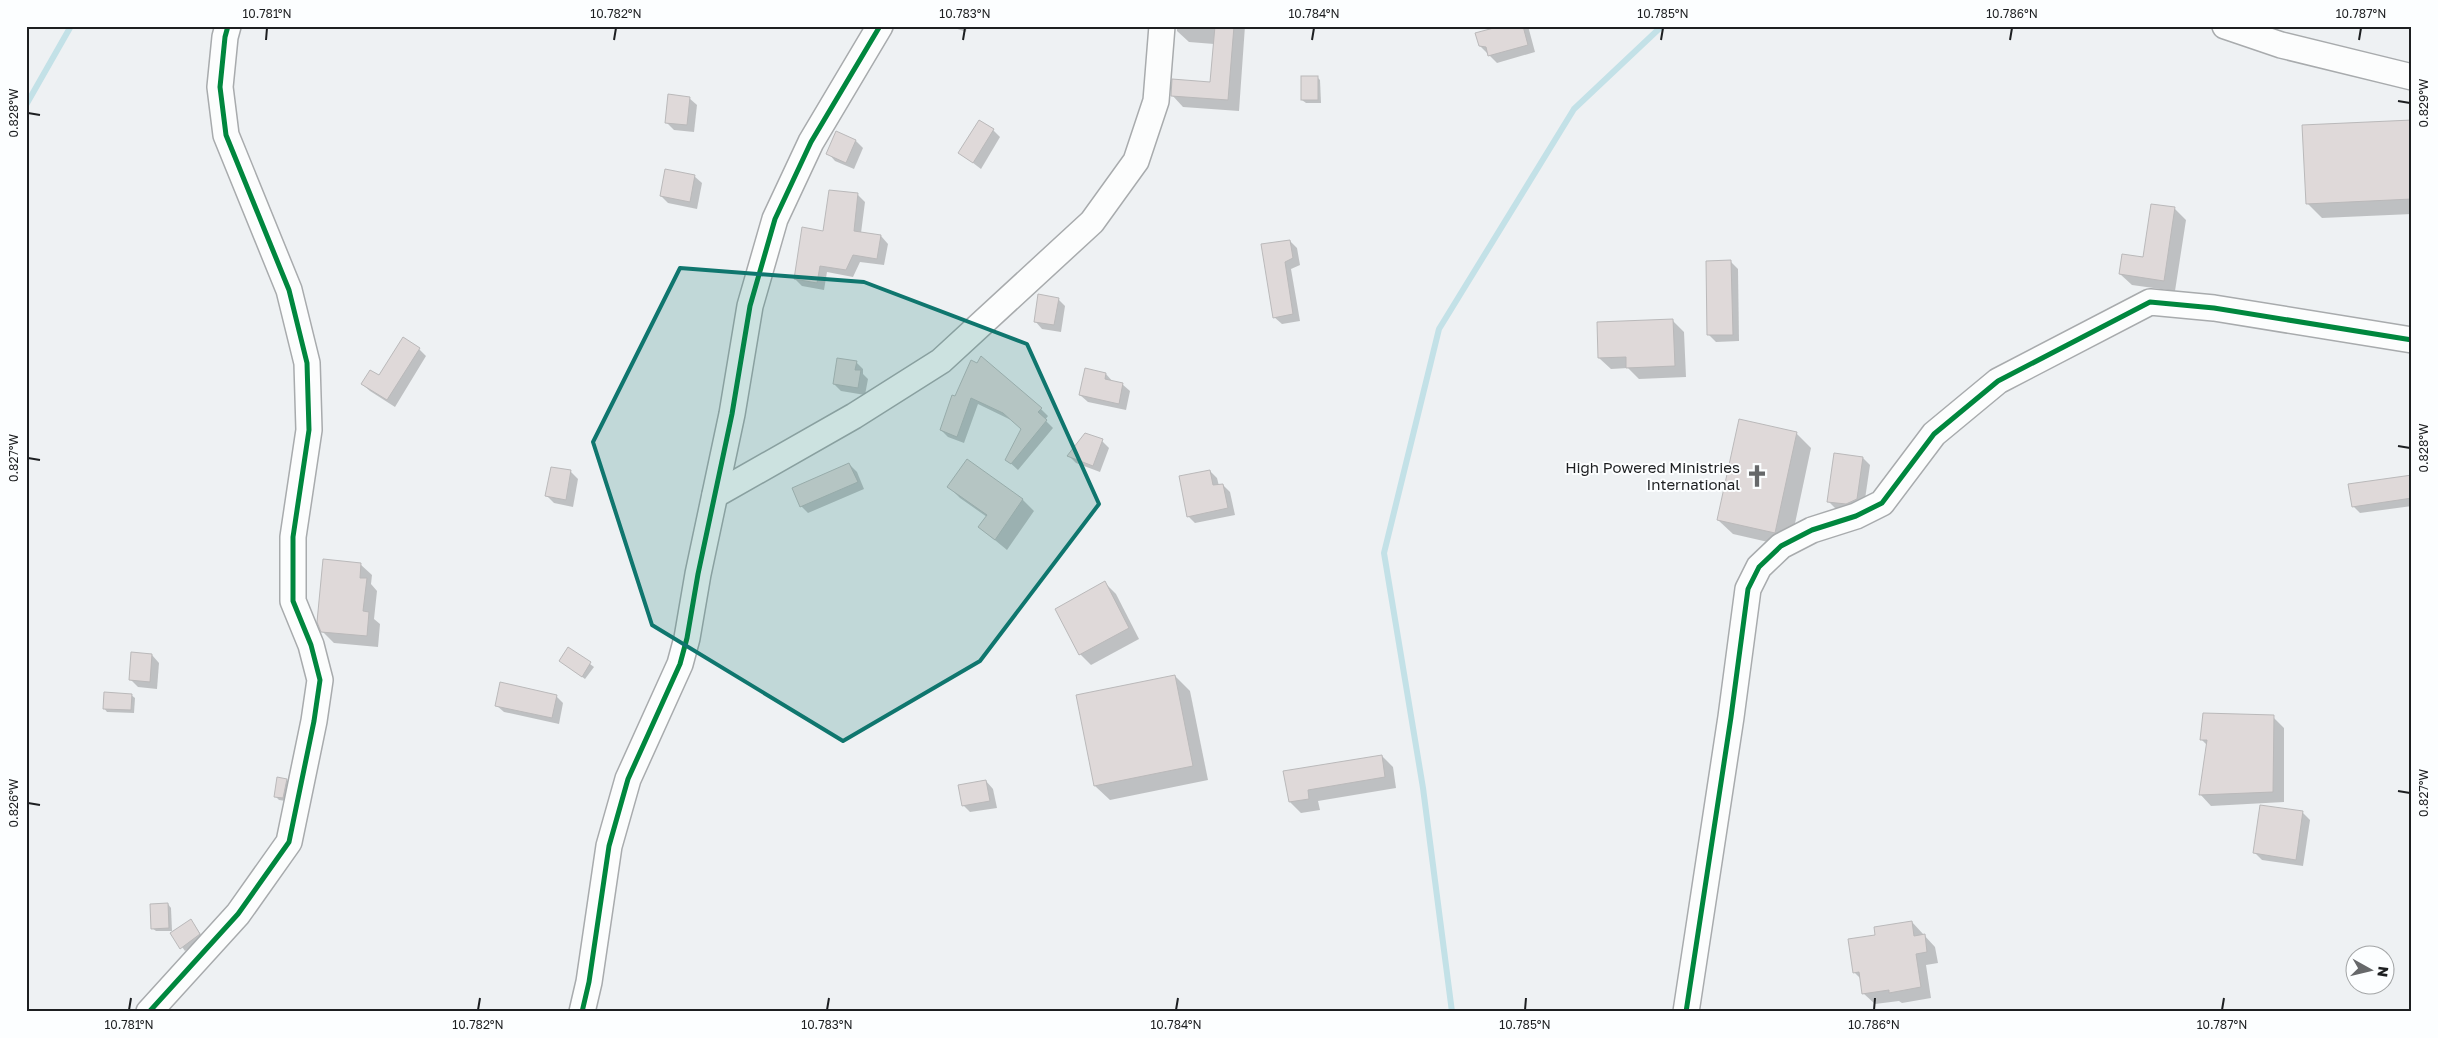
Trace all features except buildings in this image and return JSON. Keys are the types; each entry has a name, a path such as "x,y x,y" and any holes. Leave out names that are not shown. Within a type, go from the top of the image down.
{"street":[{"path":"149,1012 238,914 289,842 314,720 320,680 311,645 293,601 293,537 309,430 307,363 289,290 226,135 220,87 225,37 228,26"},
{"path":"582,1012 589,982 609,846 628,779 680,664 687,638 714,495 732,414 750,306 774,219 811,142 880,26"},
{"path":"714,495 854,416 941,361 1092,222 1136,161 1156,101 1162,26"},
{"path":"2225,26 2281,45 2412,77"},
{"path":"1686,1012 1731,717 1748,589 1759,567 1781,546 1812,530 1856,516 1882,503 1934,434 1998,381 2150,302 2214,308 2412,340"}],"highlighted area":[{"path":"680,268 864,282 1027,344 1099,504 980,661 843,741 652,625 593,442"}],"waterway":[{"path":"26,105 71,26"},
{"path":"1452,1012 1423,788 1384,553 1439,329 1574,109 1662,26"}],"cycle path":[{"path":"149,1012 238,914 289,842 314,721 320,680 311,645 293,601 293,537 309,430 307,363 289,290 226,135 220,87 225,37 228,26"},
{"path":"582,1012 589,982 609,846 628,779 680,664 687,638 698,574 732,414 750,306 775,219 811,142 880,26"},
{"path":"1686,1012 1731,717 1748,589 1759,567 1781,546 1812,530 1856,516 1882,503 1934,434 1998,381 2150,302 2214,308 2412,340"}],"place":[{"name":"High Powered Ministries International","path":"1757,476"}]}
